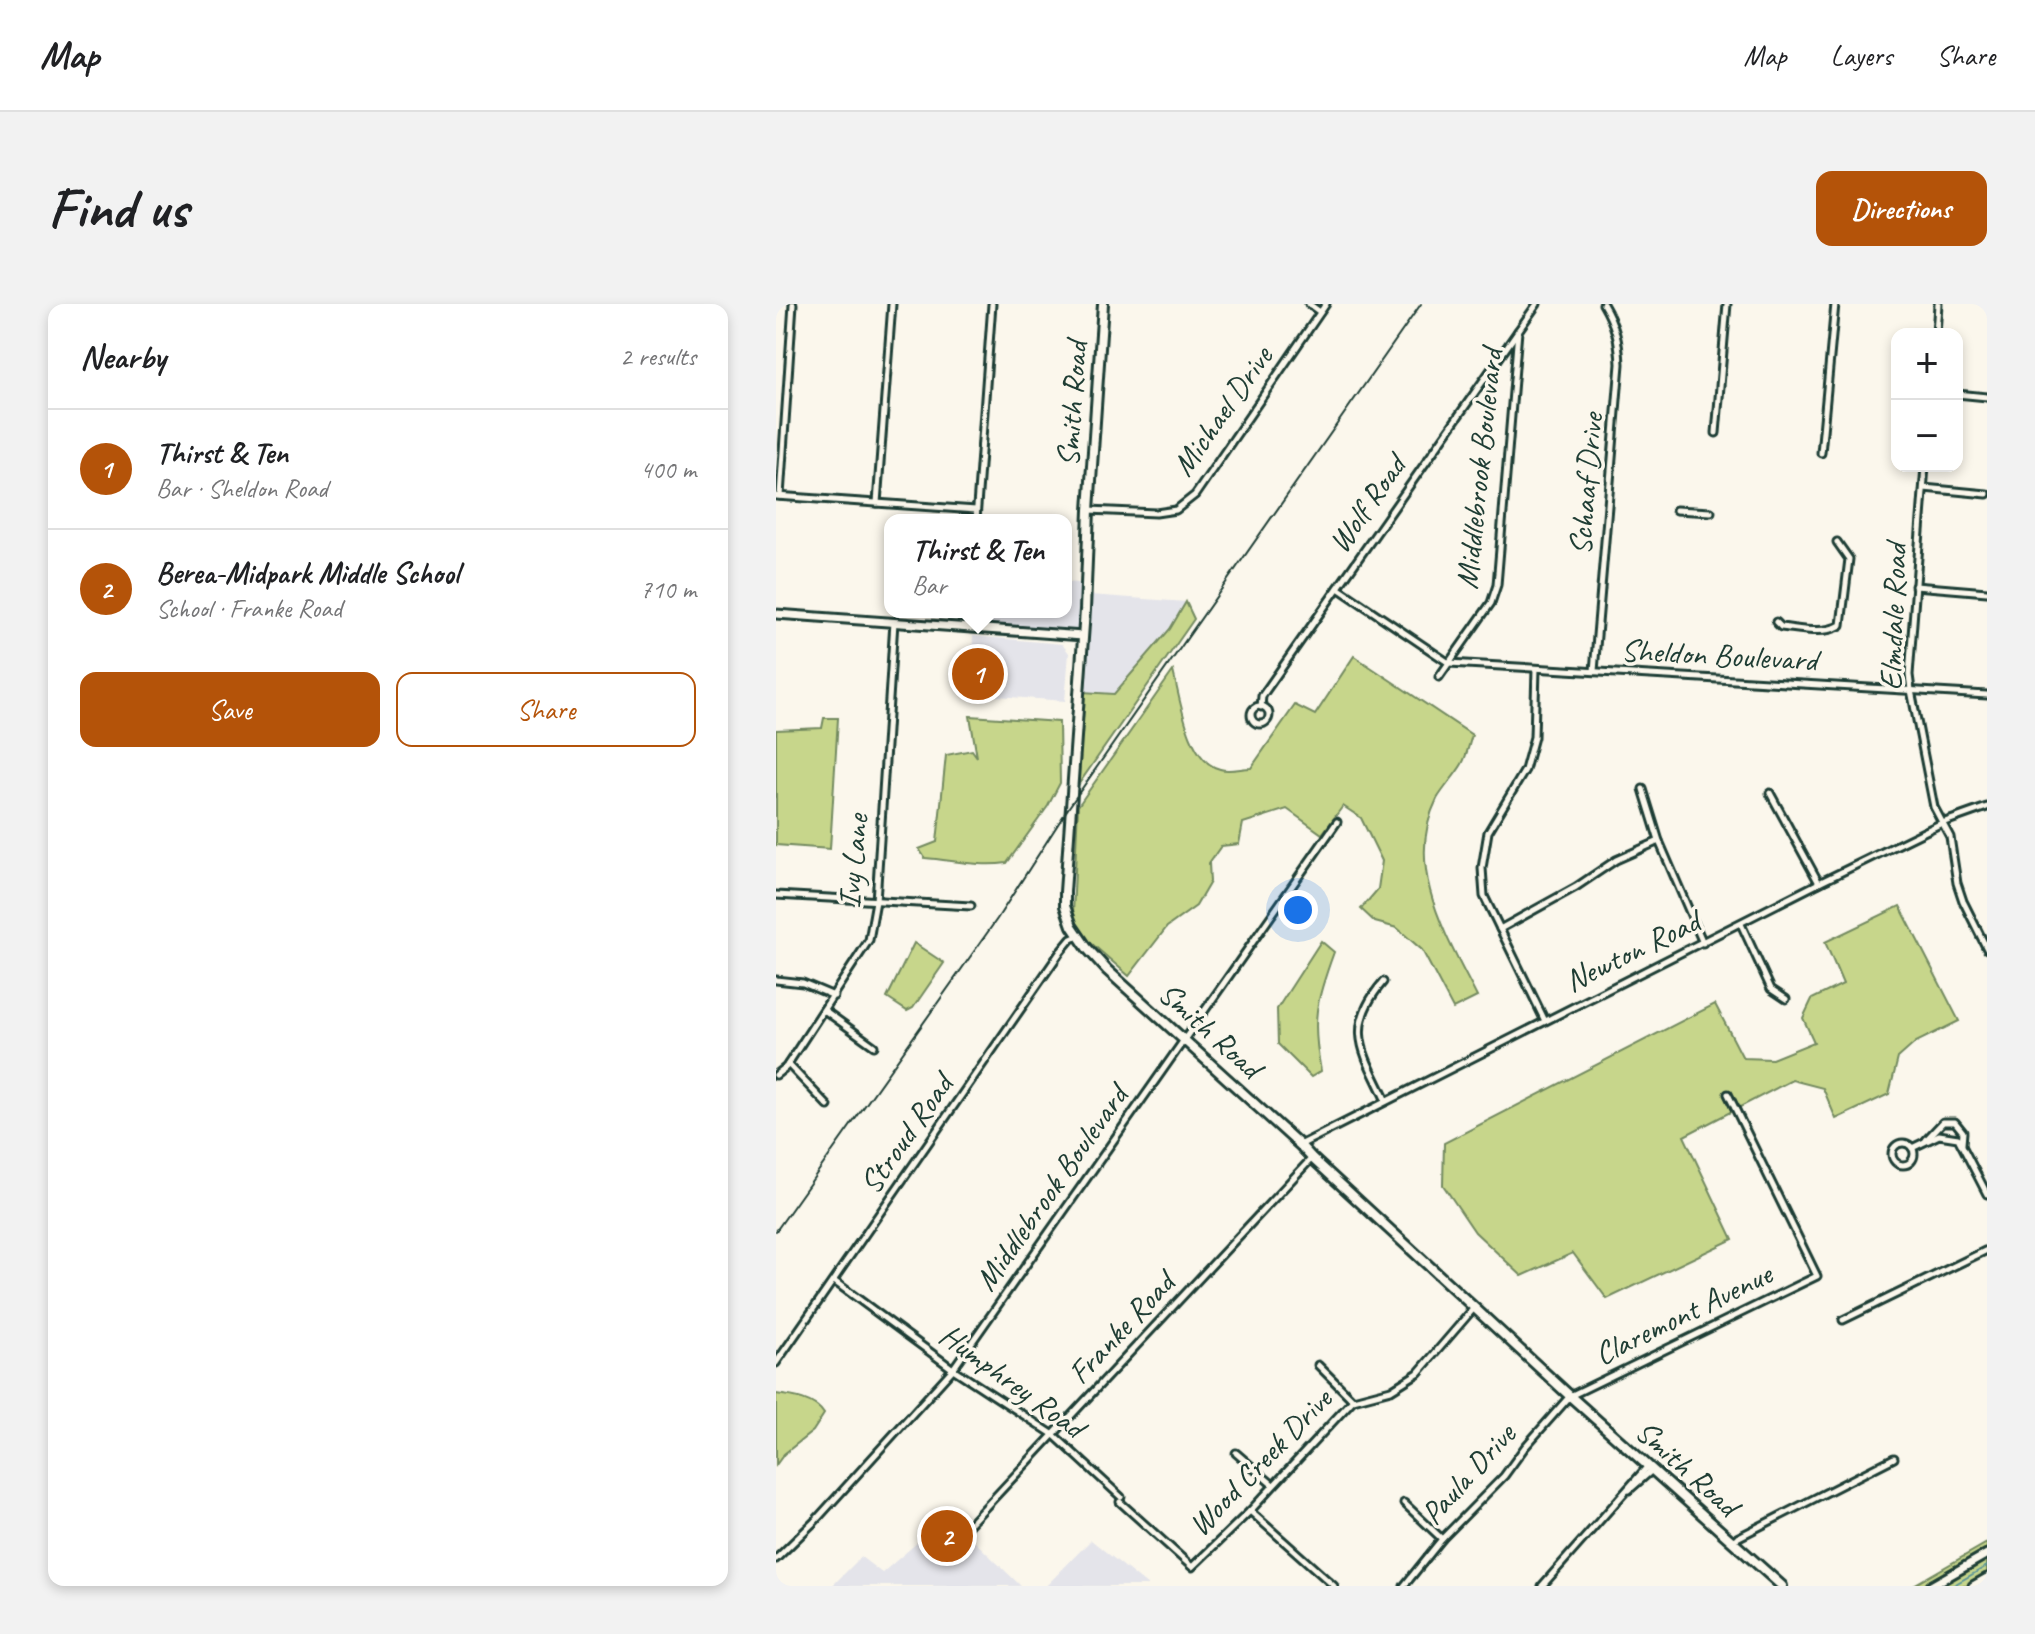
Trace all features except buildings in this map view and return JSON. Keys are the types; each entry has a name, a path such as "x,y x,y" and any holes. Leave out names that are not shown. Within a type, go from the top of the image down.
{"main road":[{"name":"Smith Road","path":"1103,304 1065,892 1067,915 1078,936 1107,970 1570,1396 1782,1586"}],"street":[{"path":"793,304 778,496 976,510"},
{"path":"877,503 892,304"},
{"path":"976,514 992,304"},
{"path":"1309,304 1320,312"},
{"name":"Michael Drive","path":"1089,510 1156,513 1176,510 1195,495 1326,304"},
{"name":"Middlebrook Boulevard","path":"1439,677 1491,603 1497,585 1518,331 1537,304"},
{"name":"Schaaf Drive","path":"1594,671 1620,364 1620,345 1613,320 1603,304"},
{"path":"1716,433 1727,304"},
{"path":"1821,453 1835,304"},
{"path":"1936,328 1938,304"},
{"name":"Wolf Road","path":"1261,707 1262,696 1518,331"},
{"path":"1963,395 1987,397"},
{"name":"Elmdale Road","path":"1925,472 1909,675 1934,807 1950,837 1963,901 1987,949"},
{"path":"1924,488 1987,494"},
{"path":"1676,510 1711,512"},
{"path":"1776,622 1781,627 1814,630 1833,630 1841,625 1849,559 1837,542"},
{"path":"1915,586 1987,592"},
{"path":"1338,588 1449,663"},
{"path":"776,614 1083,636"},
{"path":"967,627 968,618"},
{"name":"Ivy Lane","path":"776,1075 788,1064 869,940 876,901 894,622"},
{"name":"Sheldon Boulevard","path":"1449,663 1987,695"},
{"path":"1536,669 1534,737 1525,770 1488,832 1482,868 1484,896 1545,1021"},
{"path":"1643,789 1659,841 1703,943"},
{"path":"1770,793 1819,883"},
{"name":"Newton Road","path":"1300,1145 1819,883 1942,823 1987,807"},
{"name":"Middlebrook Boulevard","path":"776,1559 815,1521 953,1369 1337,822"},
{"path":"1500,929 1576,887 1616,860 1659,841"},
{"path":"776,895 971,906"},
{"path":"1741,924 1771,989 1786,999"},
{"name":"Stroud Road","path":"776,1363 1061,951 1078,936"},
{"path":"776,980 803,983 834,996"},
{"path":"1383,982 1368,999 1360,1022 1360,1043 1386,1101"},
{"path":"824,1010 874,1046"},
{"path":"788,1064 828,1106"},
{"name":"Claremont Avenue","path":"1570,1396 1817,1276 1728,1094"},
{"path":"1924,1142 1943,1122 1955,1122 1963,1132 1962,1145"},
{"path":"1912,1148 1939,1135 1958,1138 1987,1194"},
{"path":"1905,1144 1912,1148 1914,1156 1910,1163 1902,1165 1895,1161 1893,1152 1897,1145 1905,1144"},
{"name":"Franke Road","path":"965,1529 1312,1158"},
{"path":"1843,1320 1987,1250"},
{"name":"Humphrey Road","path":"834,1281 953,1369 1054,1435 1192,1567"},
{"name":"Wood Creek Drive","path":"1192,1567 1250,1511 1353,1400 1391,1390 1418,1373 1474,1308"},
{"path":"1318,1365 1353,1400"},
{"name":"Paula Drive","path":"1404,1586 1442,1539 1504,1476 1570,1396"},
{"path":"1236,1453 1273,1485"},
{"path":"1733,1540 1894,1458"},
{"path":"1542,1586 1650,1467"},
{"path":"1404,1503 1442,1539"},
{"path":"1250,1511 1329,1585"},
{"path":"1931,1586 1987,1554"},
{"path":"1973,1586 1987,1578"}],"shaded area":[{"path":"1072,582 1090,584 1090,595 1186,602 1170,629 1114,694 1077,692 1080,632 974,624 974,618 1072,618"},
{"path":"973,636 1062,644 1069,653 1065,701 970,694"},
{"path":"948,1516 1021,1586 832,1586 861,1557 882,1573"},
{"path":"1091,1540 1148,1586 1046,1586"}],"green space":[{"path":"1186,602 1194,619 1076,788 1083,692 1114,694 1170,629"},
{"path":"1354,656 1472,735 1462,764 1437,799 1428,825 1425,850 1433,901 1477,997 1453,1009 1422,950 1397,928 1375,922 1361,909 1378,889 1382,861 1361,818 1343,806 1322,834 1287,809 1243,823 1239,844 1221,846 1209,863 1210,882 1196,906 1167,927 1129,976 1076,930 1073,914 1078,806 1173,671 1187,728 1200,755 1209,764 1231,770 1251,768 1295,705 1315,715"},
{"path":"970,716 1059,722 1060,783 1048,806 1007,863 976,864 925,858 919,849 937,842 946,755 972,750 977,757"},
{"path":"824,718 838,718 830,849 776,845 776,730 822,728"},
{"path":"1900,906 1959,1021 1916,1042 1898,1058 1889,1094 1836,1119 1823,1088 1792,1080 1684,1136 1733,1239 1607,1299 1573,1253 1522,1276 1475,1232 1443,1185 1444,1143 1715,1004 1743,1058 1772,1059 1814,1042 1803,1018 1812,999 1843,984 1825,942"},
{"path":"1321,941 1334,952 1317,1010 1316,1037 1321,1071 1311,1077 1278,1044 1277,1009"},
{"path":"914,943 944,963 913,1008 907,1011 887,998"},
{"path":"776,1394 809,1402 824,1414 813,1431 784,1454 776,1465"},
{"path":"1987,1543 1987,1586 1912,1586"}],"waterway":[{"path":"1952,1586 1987,1566"}],"railway":[{"path":"776,1231 997,919 1069,807 1421,304"}],"place":[{"name":"Thirst & Ten","path":"978,674"},
{"name":"Berea-Midpark Middle School","path":"947,1536"}]}
